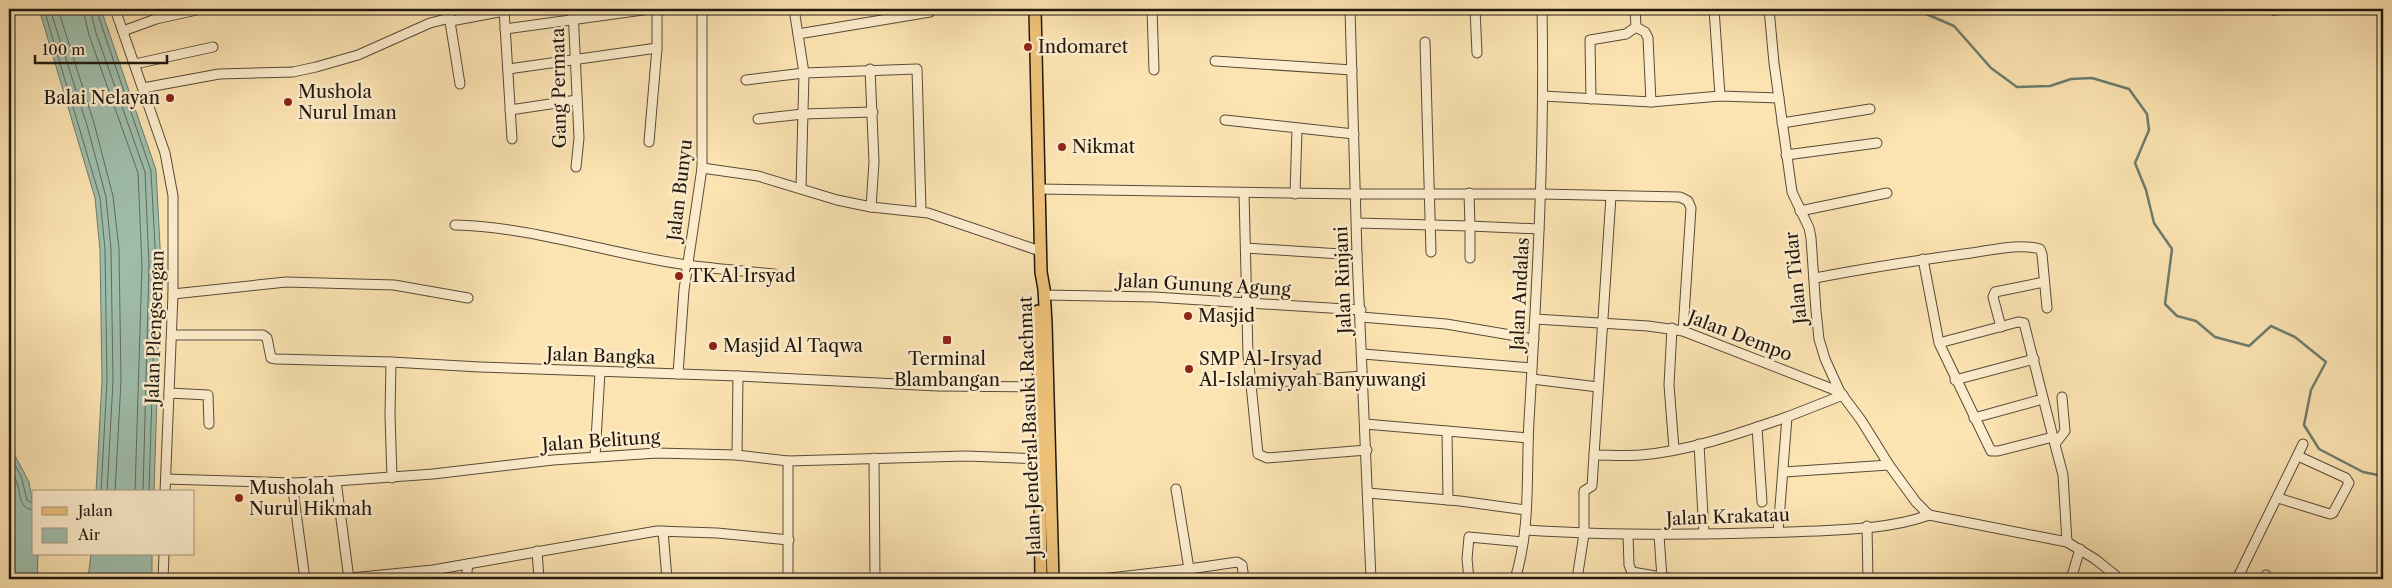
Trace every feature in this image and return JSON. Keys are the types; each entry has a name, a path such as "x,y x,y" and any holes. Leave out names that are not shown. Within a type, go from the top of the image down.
{"main road":[{"name":"Jalan Jenderal Basuki Rachmat","path":"1035,9 1040,251 1044,295 1040,459 1041,579"},
{"name":"Jalan Jenderal Basuki Rachmat","path":"1041,272 1037,290 1053,579"}],"street":[{"path":"115,9 143,88 219,74 293,72 358,55 450,16 504,10 512,139"},
{"path":"123,31 151,20 201,9"},
{"name":"Gang Permata","path":"573,9 578,146 576,167"},
{"path":"505,29 650,9"},
{"path":"649,142 657,48 656,9"},
{"name":"Jalan Bunyu","path":"678,374 687,265 702,168 702,9"},
{"path":"794,9 804,73 801,188"},
{"path":"1152,9 1154,70"},
{"name":"Jalan Rinjani","path":"1350,9 1357,255 1363,354 1371,579"},
{"path":"1475,9 1477,53"},
{"name":"Jalan Andalas","path":"1515,579 1526,530 1528,438 1542,194 1542,9"},
{"path":"1635,9 1636,28"},
{"path":"1714,9 1720,96"},
{"name":"Jalan Tidar","path":"1769,9 1792,192 1812,238 1822,349 1842,394 1861,420 1904,488 1929,515"},
{"path":"798,34 930,12"},
{"path":"450,16 460,84"},
{"path":"1591,99 1590,40 1626,34 1636,28"},
{"path":"1636,28 1645,32 1648,38 1651,102"},
{"path":"1425,42 1431,252"},
{"path":"136,64 213,47"},
{"path":"508,70 657,48"},
{"path":"1216,61 1352,70"},
{"path":"870,69 873,112 871,207"},
{"path":"746,80 804,73 870,69 917,69 920,212"},
{"name":"Jalan Plengsengan","path":"143,88 168,164 174,216 172,336 165,490"},
{"path":"1543,96 1651,102 1720,96 1779,98"},
{"path":"510,110 577,100"},
{"path":"1782,123 1870,109"},
{"path":"758,118 803,114 873,112"},
{"path":"1225,120 1354,134"},
{"path":"1295,194 1298,129"},
{"path":"1786,155 1877,143"},
{"path":"702,168 758,176 837,200 871,207 920,212 1040,251"},
{"path":"1039,189 1295,194 1469,193 1668,196 1688,201 1691,208 1683,331"},
{"path":"1244,193 1250,384 1257,450 1262,458 1366,450"},
{"path":"1469,193 1470,258"},
{"path":"1800,211 1887,193"},
{"path":"1577,579 1584,534 1584,491 1592,486 1611,196"},
{"path":"1357,223 1539,228"},
{"path":"454,225 522,232 572,240 687,265 774,274"},
{"path":"1246,248 1357,255"},
{"path":"1815,278 1885,264 1923,259 2010,248 2038,249 2042,254 2047,308"},
{"path":"1923,259 1939,343 1955,380 1993,452 2054,441 2065,432 2062,397"},
{"path":"173,294 278,282 394,285 468,298"},
{"path":"2001,327 1993,297 1995,292 2044,282"},
{"name":"Jalan Gunung Agung","path":"1044,295 1154,297 1361,313 1446,324 1534,339"},
{"name":"Jalan Dempo","path":"1535,319 1672,328 1842,394"},
{"path":"1939,343 2021,321 2024,322 2063,475 2067,542"},
{"path":"1672,328 1669,385 1674,449"},
{"name":"Jalan Bangka","path":"172,336 263,334 267,338 271,358 738,376 938,386 1043,387"},
{"path":"1363,354 1532,368"},
{"path":"1955,380 2034,359"},
{"path":"391,362 392,478"},
{"path":"595,457 600,372"},
{"path":"737,455 738,376"},
{"path":"1250,384 1363,376"},
{"path":"1532,379 1598,387"},
{"path":"169,393 208,395 209,424"},
{"path":"1594,455 1643,455 1699,444 1787,417 1842,394"},
{"path":"1974,418 2043,399"},
{"path":"1778,532 1787,417"},
{"path":"1365,424 1528,438"},
{"path":"1757,427 1762,502"},
{"path":"1447,431 1448,500"},
{"path":"1699,444 1704,534"},
{"path":"2237,579 2303,444"},
{"name":"Jalan Belitung","path":"166,479 292,483 336,481 392,478 595,457 687,453 737,455 788,461 966,456 1040,459"},
{"path":"2278,498 2330,514 2333,513 2344,495 2349,483 2346,478 2298,456"},
{"path":"874,458 875,579"},
{"path":"788,461 788,579"},
{"path":"1784,472 1888,465"},
{"path":"336,481 350,579"},
{"path":"292,483 305,579"},
{"path":"1176,489 1191,579"},
{"path":"1368,493 1448,500 1526,510"},
{"path":"1929,515 2067,542 2080,549 2120,579"},
{"name":"Jalan Krakatau","path":"1526,530 1628,535 1778,532 1899,524 1929,515"},
{"path":"1867,526 1868,579"},
{"path":"340,579 468,564 663,531 717,533 789,540"},
{"path":"663,531 667,579"},
{"path":"1628,535 1629,570 1635,574 1673,579"},
{"path":"1659,535 1662,578"},
{"path":"1469,579 1467,559 1468,537 1523,542"},
{"path":"2071,579 2080,549"},
{"path":"537,551 539,579"},
{"path":"163,579 164,556"},
{"path":"1101,579 1236,562 1242,565 1244,579"},
{"path":"466,579 468,564"}],"water":[{"path":"39,9 101,9 156,170 161,265 154,490 96,490 102,381 100,250 95,198"},
{"path":"9,444 29,482 32,500 32,556 38,556 37,579 9,579"},
{"path":"91,556 152,556 152,579 88,579"}],"waterway":[{"path":"1919,9 1954,26 1991,68 2017,87 2050,86 2071,79 2092,78 2129,89 2147,114 2149,130 2135,163 2146,190 2154,223 2172,249 2165,304 2177,316 2196,321 2215,337 2249,346 2271,326 2295,337 2326,362 2311,390 2304,425 2319,449 2363,472 2383,476"},
{"path":"2266,9 2273,15 2291,12 2296,9"}],"place":[{"name":"Indomaret","path":"1028,47"},
{"name":"Balai Nelayan","path":"170,98"},
{"name":"Mushola Nurul Iman","path":"288,102"},
{"name":"Nikmat","path":"1062,147"},
{"name":"TK Al Irsyad","path":"679,276"},
{"name":"Masjid","path":"1188,316"},
{"name":"Terminal Blambangan","path":"947,340"},
{"name":"Masjid Al Taqwa","path":"713,346"},
{"name":"SMP Al-Irsyad Al-Islamiyyah Banyuwangi","path":"1189,369"},
{"name":"Musholah Nurul Hikmah","path":"239,498"}]}
